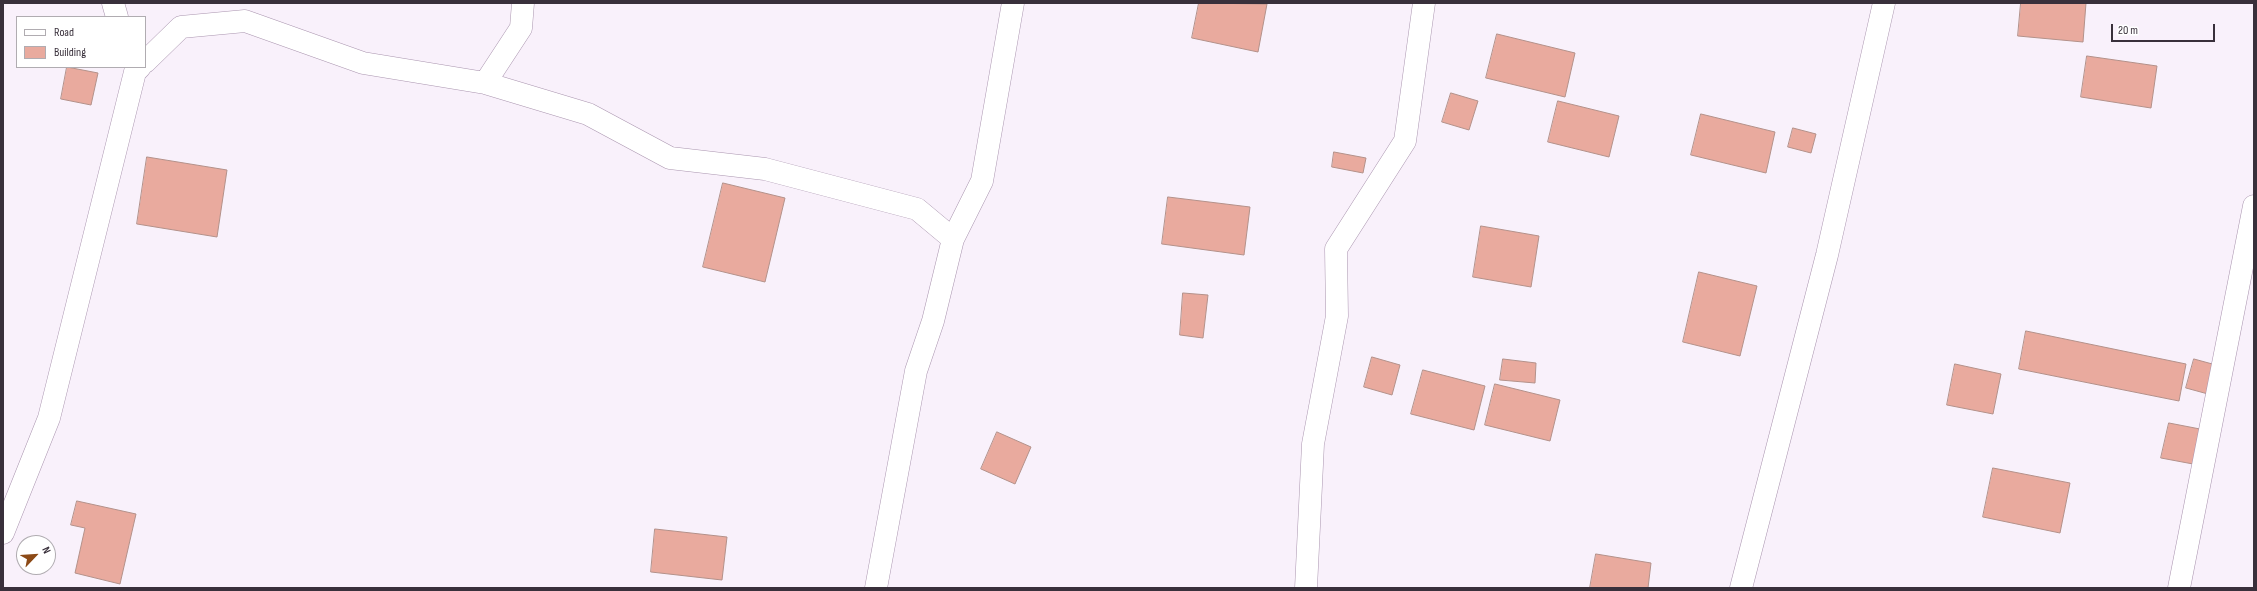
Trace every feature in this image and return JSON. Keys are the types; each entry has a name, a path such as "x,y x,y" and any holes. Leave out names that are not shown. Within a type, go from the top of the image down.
{"street":[{"path":"113,3 118,16"},
{"path":"485,83 521,28 523,3"},
{"path":"876,588 916,371 933,321 953,238 982,181 1013,3"},
{"path":"1306,588 1313,444 1337,316 1336,249 1405,141 1424,3"},
{"path":"1741,588 1827,255 1884,3"},
{"path":"146,60 181,27 244,21 363,63 485,83 588,114 670,158 765,169 917,209 953,238"},
{"path":"3,533 49,418 138,68"},
{"path":"2179,588 2254,206"}],"building":[{"path":"1199,3 1267,4 1258,52 1192,38"},
{"path":"2021,3 2086,3 2083,42 2018,36"},
{"path":"1497,34 1575,53 1565,97 1486,78"},
{"path":"2087,56 2157,66 2151,108 2081,97"},
{"path":"67,68 98,73 91,105 61,99"},
{"path":"1451,93 1478,101 1469,130 1442,122"},
{"path":"1558,101 1619,116 1609,157 1548,142"},
{"path":"1701,114 1775,132 1766,173 1691,155"},
{"path":"1793,128 1816,134 1811,153 1788,147"},
{"path":"1334,152 1366,158 1363,173 1332,167"},
{"path":"147,157 227,170 217,237 137,224"},
{"path":"723,183 785,198 765,282 703,267"},
{"path":"1168,197 1250,207 1244,255 1162,244"},
{"path":"1481,226 1539,236 1531,287 1473,277"},
{"path":"1699,272 1757,286 1740,356 1683,342"},
{"path":"1183,293 1208,295 1203,338 1180,335"},
{"path":"2026,331 2186,364 2179,401 2019,369"},
{"path":"1372,357 1400,365 1392,395 1364,387"},
{"path":"1503,359 1536,363 1535,383 1500,380"},
{"path":"2194,359 2216,365 2208,394 2186,388"},
{"path":"1955,364 2001,374 1993,414 1947,405"},
{"path":"1423,370 1485,386 1474,430 1411,414"},
{"path":"1495,384 1560,400 1550,441 1485,425"},
{"path":"2169,423 2200,429 2193,464 2161,458"},
{"path":"997,432 1031,447 1015,484 981,469"},
{"path":"1993,468 2070,483 2060,533 1983,517"},
{"path":"77,501 136,514 120,584 75,573 85,528 71,525"},
{"path":"655,529 727,537 722,580 651,572"},
{"path":"1596,554 1651,563 1648,588 1590,588"}]}
